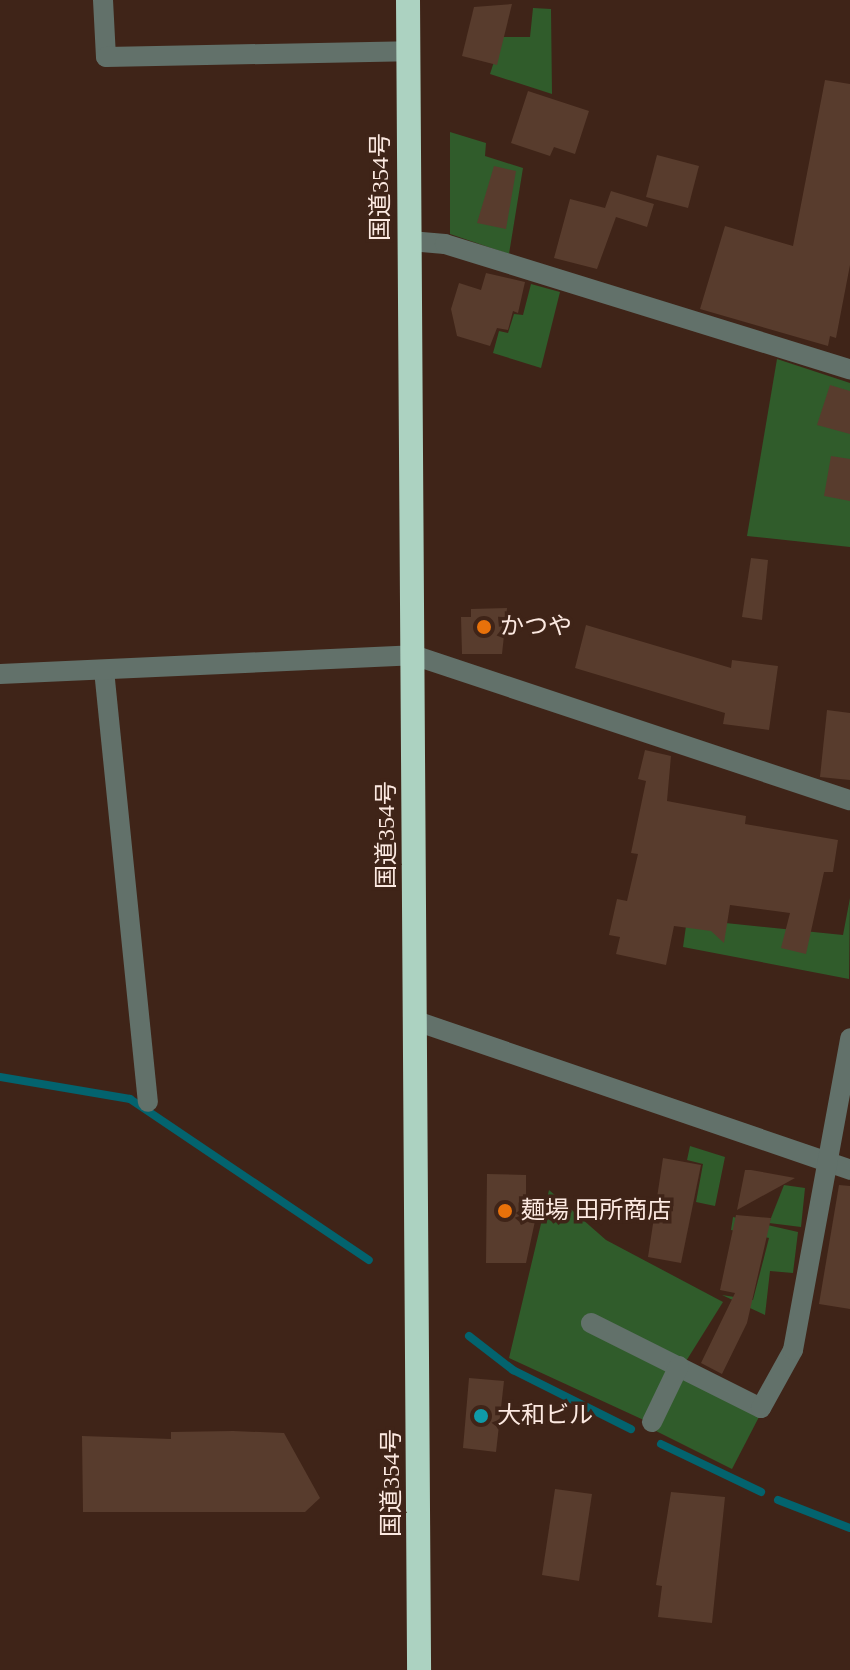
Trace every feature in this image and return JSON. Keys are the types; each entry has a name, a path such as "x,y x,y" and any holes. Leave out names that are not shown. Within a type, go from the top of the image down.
{"highway":[{"name":"国道354号","path":"408,0 419,1670"}],"street":[{"path":"103,0 106,57 408,51"},
{"path":"410,241 445,244 850,369"},
{"path":"0,674 413,655 850,800"},
{"path":"104,670 148,1102"},
{"path":"416,1021 850,1170"},
{"path":"591,1323 761,1408 793,1350 825,1161 850,1038"},
{"path":"652,1422 679,1366"}],"green space":[{"path":"533,8 551,9 552,94 490,74 502,37 530,37"},
{"path":"450,132 486,143 485,156 523,168 509,254 450,234"},
{"path":"531,284 560,292 541,368 493,353 499,331 508,333 514,314 523,315"},
{"path":"777,359 850,383 850,547 747,536"},
{"path":"850,898 849,979 683,947 687,919 843,935"},
{"path":"690,1146 725,1157 715,1206 696,1202 703,1164 687,1160"},
{"path":"784,1185 805,1188 801,1227 769,1223"},
{"path":"549,1190 606,1240 723,1302 648,1422 509,1358"},
{"path":"733,1217 798,1232 793,1273 770,1271 765,1315 722,1295 753,1300 769,1238 731,1230"},
{"path":"682,1375 760,1415 732,1469 654,1430"}],"building":[{"path":"512,4 497,65 462,56 474,7"},
{"path":"825,80 850,84 850,265 836,338 830,336 828,346 700,309 725,226 793,246"},
{"path":"528,91 589,111 575,154 554,147 550,156 511,143"},
{"path":"657,155 699,166 688,208 646,197"},
{"path":"494,166 516,171 506,229 477,223"},
{"path":"611,191 654,204 647,227 616,217 597,269 554,258 570,199 605,208"},
{"path":"486,273 525,282 518,313 513,311 508,330 497,328 490,346 457,336 451,309 459,283 481,290"},
{"path":"830,385 850,391 850,434 817,425"},
{"path":"831,456 850,459 850,501 824,496"},
{"path":"751,558 768,560 762,620 742,617"},
{"name":"かつや","path":"507,608 502,654 462,654 461,617 471,617 471,609"},
{"path":"586,625 731,668 732,660 778,666 769,730 723,724 725,713 575,668"},
{"path":"827,710 850,713 850,780 820,777"},
{"path":"645,750 671,756 667,801 746,816 745,824 838,840 833,872 824,872 806,954 781,948 790,913 730,905 724,943 711,931 674,926 666,965 616,954 620,937 609,935 617,899 627,901 638,854 631,853 646,781 638,779"},
{"path":"663,1158 701,1165 681,1263 648,1257"},
{"path":"745,1170 751,1170 795,1178 737,1210"},
{"name":"麺場 田所商店","path":"487,1174 526,1175 526,1221 535,1221 526,1263 486,1263"},
{"path":"839,1185 850,1186 850,1309 819,1304"},
{"path":"736,1215 771,1218 747,1323 722,1374 701,1363 735,1293 720,1290"},
{"name":"大和ビル","path":"469,1378 504,1381 496,1452 463,1448"},
{"path":"171,1432 284,1433 320,1498 305,1512 83,1512 82,1436 171,1439"},
{"path":"555,1489 592,1494 579,1581 542,1575"},
{"path":"671,1492 725,1497 712,1623 658,1617 662,1586 656,1585"}],"waterway":[{"path":"0,1077 130,1099 369,1260"},
{"path":"469,1336 513,1370 631,1429"},
{"path":"661,1444 761,1492"},
{"path":"778,1500 850,1528"}],"place":[{"name":"かつや","path":"484,627"},
{"name":"麺場 田所商店","path":"505,1211"},
{"name":"大和ビル","path":"481,1416"}]}
